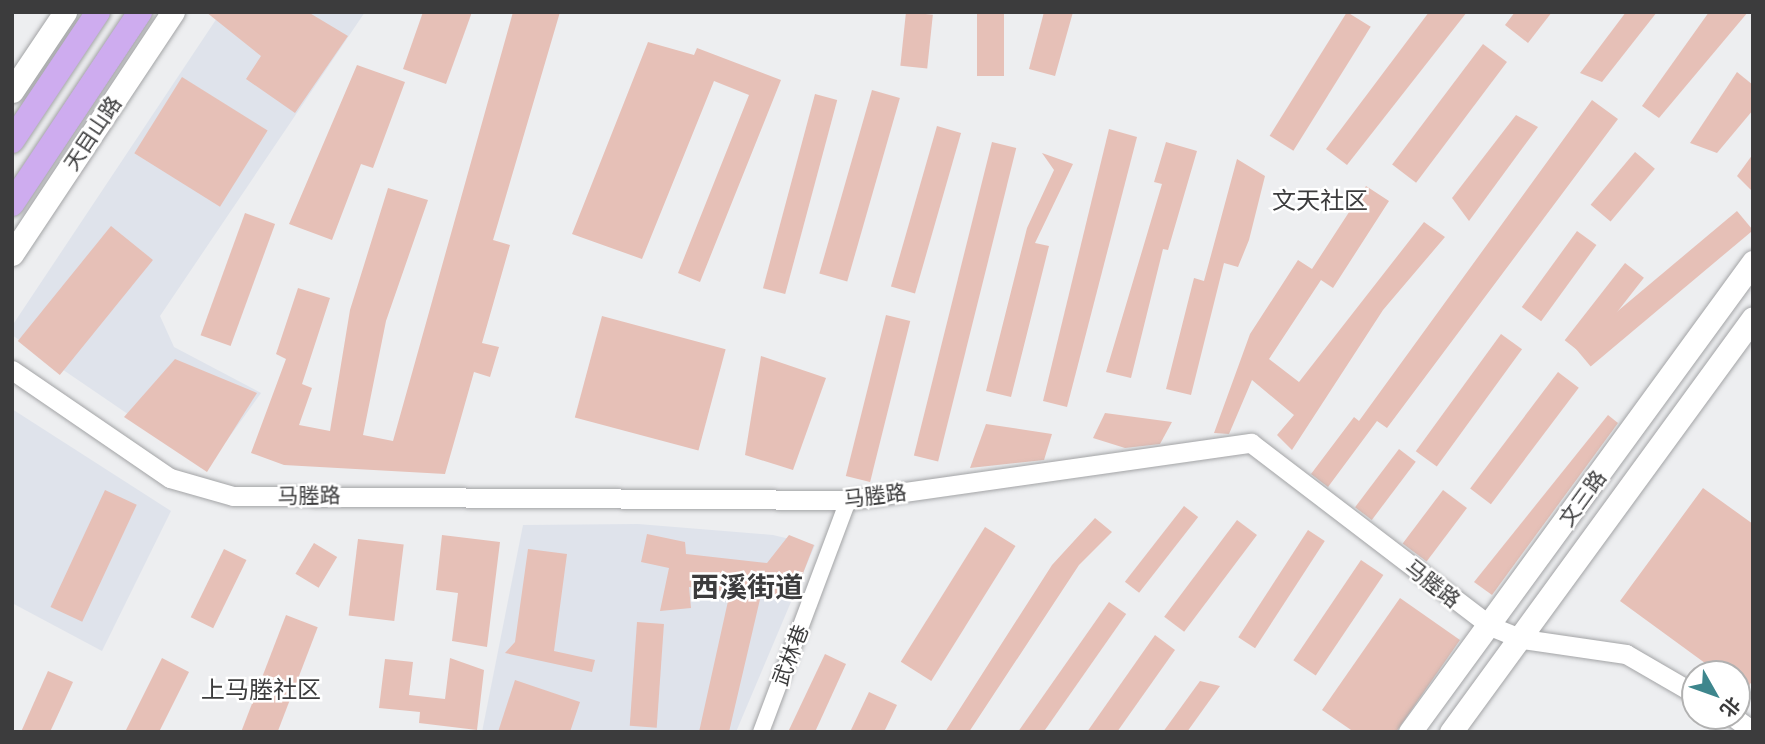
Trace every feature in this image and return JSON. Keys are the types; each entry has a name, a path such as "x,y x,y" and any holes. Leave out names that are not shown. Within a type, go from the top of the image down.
{"main road":[{"path":"12,91 65,12"},
{"path":"12,141 98,12"},
{"name":"天目山路","path":"12,204 140,12"},
{"name":"天目山路","path":"12,254 173,12"},
{"name":"文三路","path":"1410,732 1490,626 1753,262"},
{"name":"文三路","path":"1451,732 1523,639 1753,318"}],"street":[{"name":"马塍路","path":"12,370 170,478 233,496 848,500 1251,443 1490,626 1523,639 1626,654 1681,686"},
{"name":"武林巷","path":"761,732 848,500"}],"shaded area":[{"path":"221,12 365,12 160,316 174,347 261,393 207,468 12,335 12,326"},
{"path":"12,409 171,511 102,651 12,603"},
{"path":"638,524 773,535 815,545 736,732 482,732 523,525"}],"building":[{"path":"206,12 308,12 348,36 295,113 246,79 261,56"},
{"path":"423,12 472,12 446,84 403,69"},
{"path":"513,12 560,12 493,240 510,245 482,343 499,347 490,377 474,372 445,474 284,465 251,453 286,359 276,354 298,288 330,298 302,384 312,388 299,425 330,431 350,310 388,188 428,200 386,321 363,435 393,441"},
{"path":"906,12 933,15 927,69 900,66"},
{"path":"977,12 1004,12 1004,76 977,76"},
{"path":"1044,12 1073,12 1055,76 1029,69"},
{"path":"1347,12 1371,27 1293,151 1270,136"},
{"path":"1429,12 1467,12 1347,165 1326,149"},
{"path":"1515,12 1552,12 1528,43 1505,25"},
{"path":"1626,12 1657,12 1602,82 1580,73"},
{"path":"1709,12 1748,12 1659,118 1642,106"},
{"path":"648,42 694,55 697,48 781,80 700,282 678,273 749,95 714,81 642,259 572,234"},
{"path":"1483,44 1507,62 1416,183 1392,165"},
{"path":"357,65 405,82 373,168 361,164 332,240 289,224"},
{"path":"1737,72 1753,85 1753,110 1717,153 1690,143"},
{"path":"182,77 268,131 220,207 134,153"},
{"path":"872,90 900,98 847,282 819,274"},
{"path":"815,94 837,100 785,294 763,288"},
{"path":"1592,100 1618,119 1387,428 1377,421 1328,487 1311,474 1354,417 1359,421"},
{"path":"1516,115 1538,127 1469,221 1452,198"},
{"path":"937,126 961,133 915,293 891,287"},
{"path":"1109,129 1137,137 1067,407 1043,401"},
{"path":"992,142 1016,148 938,461 914,455"},
{"path":"1166,142 1197,151 1168,250 1163,249 1131,378 1106,372 1162,184 1154,182"},
{"path":"1635,152 1655,169 1611,222 1591,205"},
{"path":"1042,153 1073,164 1035,243 1049,246 1011,397 986,391 1027,228 1054,170"},
{"path":"1753,154 1753,192 1737,176"},
{"path":"1237,159 1265,176 1249,240 1238,267 1224,263 1191,395 1166,389 1194,278 1204,281"},
{"path":"1366,186 1389,201 1333,288 1321,280 1269,359 1299,382 1424,222 1445,237 1383,310 1292,450 1277,435 1294,415 1252,380 1229,434 1214,433 1250,334 1298,260 1312,269"},
{"path":"1737,211 1753,230 1591,366 1575,347"},
{"path":"245,213 275,224 231,346 201,335"},
{"path":"111,226 153,260 60,375 18,341"},
{"path":"1577,231 1596,245 1541,321 1522,307"},
{"path":"1625,263 1644,278 1584,355 1565,340"},
{"path":"886,315 910,321 870,482 846,476"},
{"path":"602,316 726,349 698,451 575,417"},
{"path":"1501,334 1522,349 1437,467 1416,451"},
{"path":"761,356 826,378 793,470 745,455"},
{"path":"175,359 257,393 207,472 124,417"},
{"path":"1558,372 1579,388 1491,504 1470,489"},
{"path":"1105,413 1172,422 1160,444 1125,448 1093,438"},
{"path":"1608,415 1618,423 1492,595 1474,582"},
{"path":"986,424 1052,434 1044,460 970,468"},
{"path":"1399,449 1416,462 1372,520 1355,507"},
{"path":"1703,488 1753,524 1753,680 1751,683 1751,660 1701,660 1620,601"},
{"path":"105,490 137,505 82,622 50,607"},
{"path":"1443,490 1467,508 1427,562 1403,544"},
{"path":"1184,506 1198,517 1139,593 1125,582"},
{"path":"1095,518 1112,532 1079,565 969,732 945,732 1052,565"},
{"path":"1237,520 1257,535 1184,632 1164,617"},
{"path":"985,527 1016,546 931,681 901,662"},
{"path":"1308,530 1325,541 1255,648 1238,637"},
{"path":"647,534 685,542 686,554 767,563 789,535 814,545 793,599 761,595 729,732 699,732 730,592 689,587 691,608 660,611 669,568 641,562"},
{"path":"442,535 500,542 487,647 452,641 458,593 436,590"},
{"path":"358,539 404,545 394,621 349,615"},
{"path":"314,543 337,557 319,588 295,574"},
{"path":"224,549 246,560 213,628 191,617"},
{"path":"528,549 567,554 554,651 595,660 592,672 505,653 515,642"},
{"path":"1361,560 1383,575 1316,675 1293,660"},
{"path":"1400,598 1460,640 1396,732 1354,732 1322,710"},
{"path":"1109,602 1126,614 1044,732 1018,732"},
{"path":"286,615 318,627 278,732 241,732"},
{"path":"637,622 664,624 657,728 630,726"},
{"path":"1155,635 1175,650 1117,732 1087,732"},
{"path":"825,654 846,664 815,732 788,732"},
{"path":"162,658 189,672 159,732 125,732"},
{"path":"450,658 484,670 477,730 419,723 420,712 379,708 385,659 413,662 409,695 445,699"},
{"path":"48,671 73,682 50,732 21,732"},
{"path":"515,680 580,702 570,732 498,732"},
{"path":"1200,681 1220,686 1187,732 1163,732"},
{"path":"869,692 897,705 884,732 850,732"}],"district":[{"name":"文天社区","path":"1320,200"},
{"name":"西溪街道","path":"747,587"},
{"name":"上马塍社区","path":"261,689"}]}
